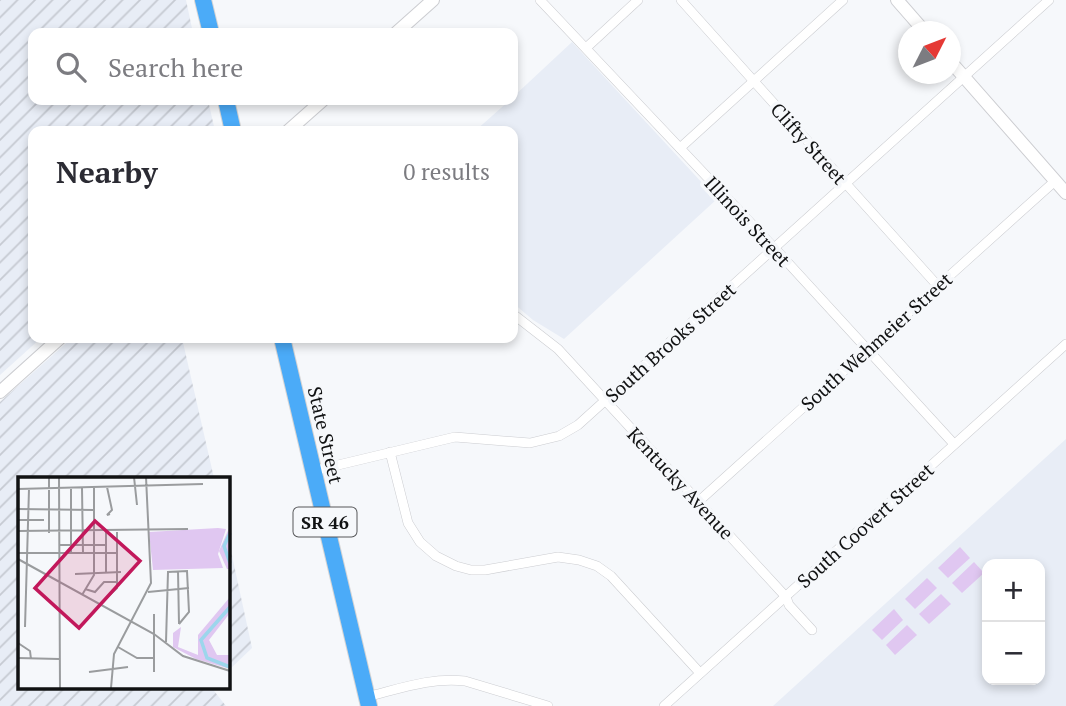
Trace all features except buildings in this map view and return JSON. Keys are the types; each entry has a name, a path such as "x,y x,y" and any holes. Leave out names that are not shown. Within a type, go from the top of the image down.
{"highway":[{"path":"203,0 210,28"},
{"path":"227,105 232,126"},
{"name":"State Street","path":"283,343 367,701"}],"street":[{"path":"402,28 433,0"},
{"name":"Illinois Street","path":"540,0 775,248 954,444"},
{"path":"586,48 638,0"},
{"name":"Clifty Street","path":"681,0 937,285"},
{"path":"680,148 843,0"},
{"path":"897,0 915,21"},
{"name":"South Brooks Street","path":"313,471 455,437 530,443 559,436 578,425 1049,0"},
{"path":"961,74 1066,193"},
{"path":"294,126 317,105"},
{"name":"South Wehmeier Street","path":"699,502 1055,181"},
{"name":"Kentucky Avenue","path":"518,318 558,349 786,597 789,605 811,630"},
{"path":"0,392 54,343"},
{"name":"South Coovert Street","path":"664,706 1066,344"},
{"path":"390,452 408,523 420,542 436,556 471,570 558,557 597,566 611,576 700,673"},
{"path":"367,701 432,681 451,679 548,706"}],"shaded area":[{"path":"0,0 186,0 192,28 28,28 28,105 209,105 214,126 28,126 28,343 35,343 0,375"},
{"path":"572,42 717,199 564,339 518,307 518,126 481,126 504,105 518,105 518,92"},
{"path":"66,343 183,343 214,477 18,477 18,688 212,688 226,706 0,706 0,402"},
{"path":"1066,439 1066,706 773,706"},
{"path":"229,542 252,648 229,670"},
{"path":"960,547 970,558 948,578 938,568"},
{"path":"974,562 982,571 982,575 962,593 952,583"},
{"path":"927,578 937,588 915,609 905,599"},
{"path":"941,594 951,604 929,624 919,614"},
{"path":"894,609 903,620 882,640 872,630"},
{"path":"907,625 917,635 895,655 886,645"}]}
